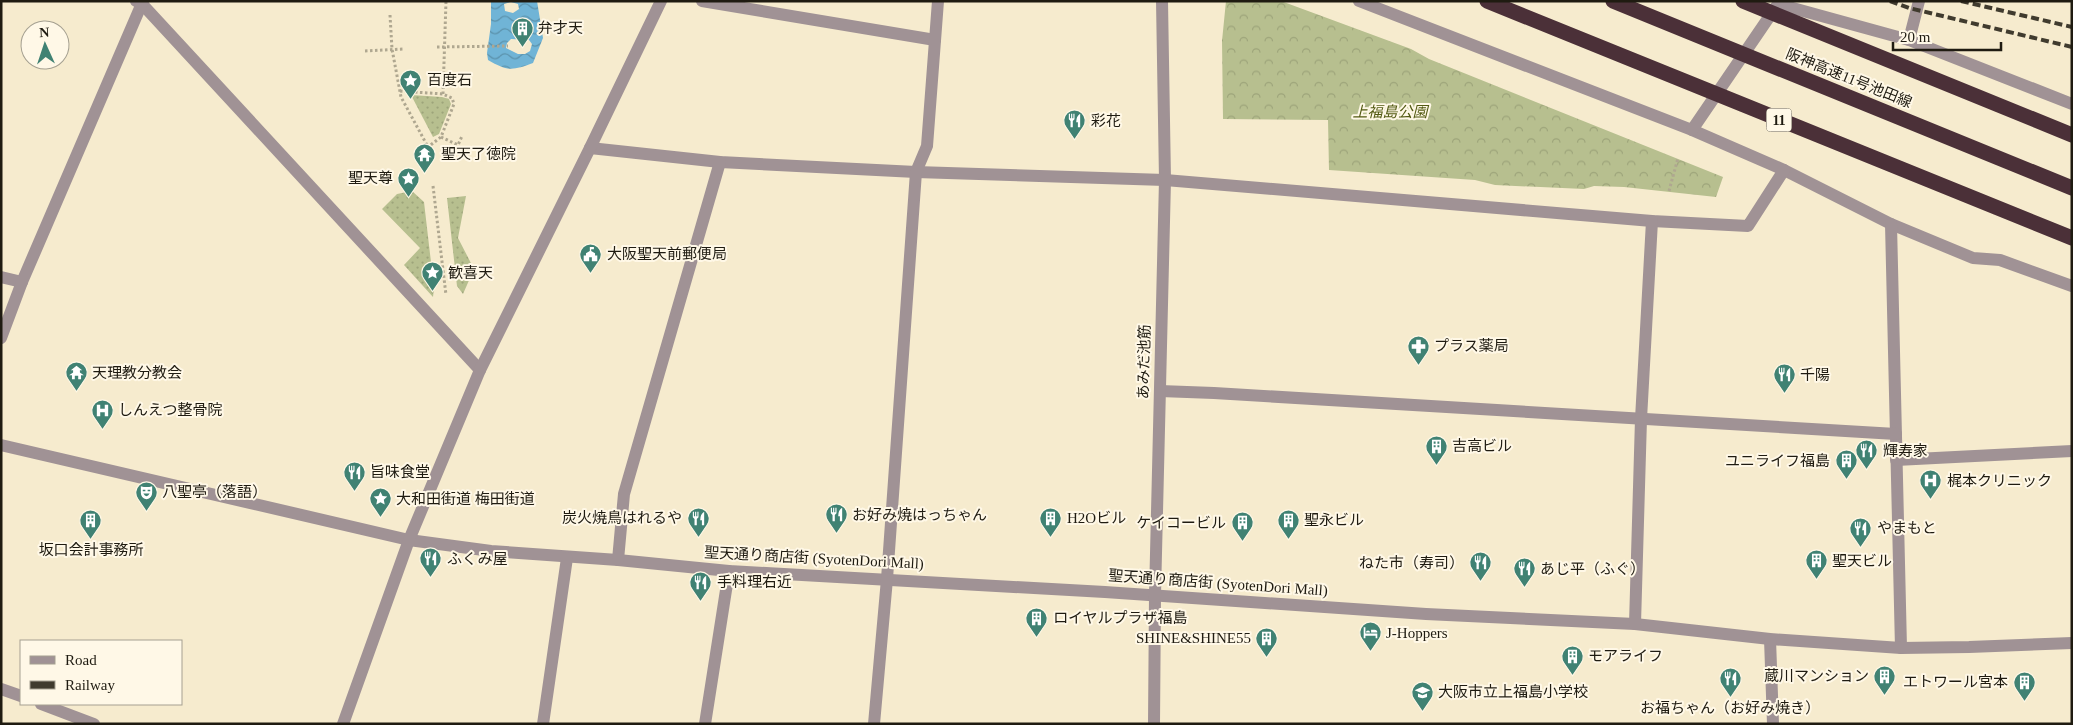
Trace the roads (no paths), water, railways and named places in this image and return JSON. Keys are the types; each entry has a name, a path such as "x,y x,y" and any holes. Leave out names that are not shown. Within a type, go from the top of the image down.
{"highway":[{"name":"11","path":"1486,1 2072,238"},
{"name":"阪神高速11号池田線","path":"1612,1 2072,188"},
{"name":"阪神高速11号池田線","path":"1744,1 2072,135"}],"street":[{"path":"343,724 409,540 480,370 661,1"},
{"path":"702,1 936,40"},
{"path":"874,724 887,579 916,172 927,146 938,1"},
{"name":"あみだ池筋","path":"1154,724 1155,595 1165,180 1162,1"},
{"path":"1359,1 1692,130 1784,170 1891,224 1973,258 2000,260 2072,286"},
{"path":"1909,40 1919,1"},
{"path":"1,338 22,282 140,2 480,370"},
{"path":"1692,130 1778,4 1909,40 2072,104"},
{"path":"590,148 720,162 916,172 1165,180 1652,221 1748,226 1784,170"},
{"path":"618,560 624,494 720,162"},
{"path":"1635,624 1642,419 1652,221"},
{"path":"1891,224 1901,648"},
{"path":"1,277 22,282"},
{"path":"1160,391 1896,434"},
{"name":"聖天通り商店街 (SyotenDori Mall)","path":"1,445 409,540 490,551 567,558 618,560 729,571 1155,595 1426,614 1635,624 1770,639"},
{"path":"1896,460 2072,451"},
{"path":"543,724 567,558"},
{"path":"706,724 729,571"},
{"path":"1773,724 1770,639 1901,648 2072,642"},
{"path":"1,689 20,696"},
{"path":"44,705 94,724"}],"water":[{"path":"491,1 537,1 543,38 533,63 510,69 488,60 487,53 491,24","holes":["511,2 518,4 519,9 513,13 505,11 504,4","511,39 529,40 532,44 530,51 525,54 518,54 506,48 507,43"]}],"railway":[{"path":"1890,1 1909,8 2072,47"},
{"path":"1961,1 2072,27"}],"place":[{"name":"弁才天","path":"522,47"},
{"name":"百度石","path":"411,99"},
{"name":"彩花","path":"1075,140"},
{"name":"聖天了徳院","path":"425,173"},
{"name":"聖天尊","path":"409,197"},
{"name":"大阪聖天前郵便局","path":"591,273"},
{"name":"歓喜天","path":"432,292"},
{"name":"プラス薬局","path":"1418,365"},
{"name":"天理教分教会","path":"76,392"},
{"name":"千陽","path":"1784,394"},
{"name":"しんえつ整骨院","path":"102,429"},
{"name":"吉高ビル","path":"1436,465"},
{"name":"輝寿家","path":"1867,470"},
{"name":"ユニライフ福島","path":"1846,480"},
{"name":"旨味食堂","path":"354,491"},
{"name":"梶本クリニック","path":"1931,500"},
{"name":"八聖亭（落語）","path":"146,511"},
{"name":"大和田街道 梅田街道","path":"380,518"},
{"name":"お好み焼はっちゃん","path":"836,534"},
{"name":"炭火焼鳥はれるや","path":"698,537"},
{"name":"H2Oビル","path":"1051,537"},
{"name":"聖永ビル","path":"1288,539"},
{"name":"坂口会計事務所","path":"91,540"},
{"name":"ケイコービル","path":"1242,542"},
{"name":"やまもと","path":"1861,547"},
{"name":"ふくみ屋","path":"431,578"},
{"name":"聖天ビル","path":"1816,580"},
{"name":"ねた市（寿司）","path":"1480,582"},
{"name":"あじ平（ふぐ）","path":"1524,588"},
{"name":"手料理右近","path":"701,601"},
{"name":"ロイヤルプラザ福島","path":"1037,637"},
{"name":"J-Hoppers","path":"1370,652"},
{"name":"SHINE&SHINE55","path":"1267,657"},
{"name":"モアライフ","path":"1572,675"},
{"name":"蔵川マンション","path":"1885,695"},
{"name":"お福ちゃん（お好み焼き）","path":"1730,698"},
{"name":"エトワール宮本","path":"2024,701"},
{"name":"大阪市立上福島小学校","path":"1422,711"}],"park label":[{"name":"上福島公園","path":"1390,112"}]}
